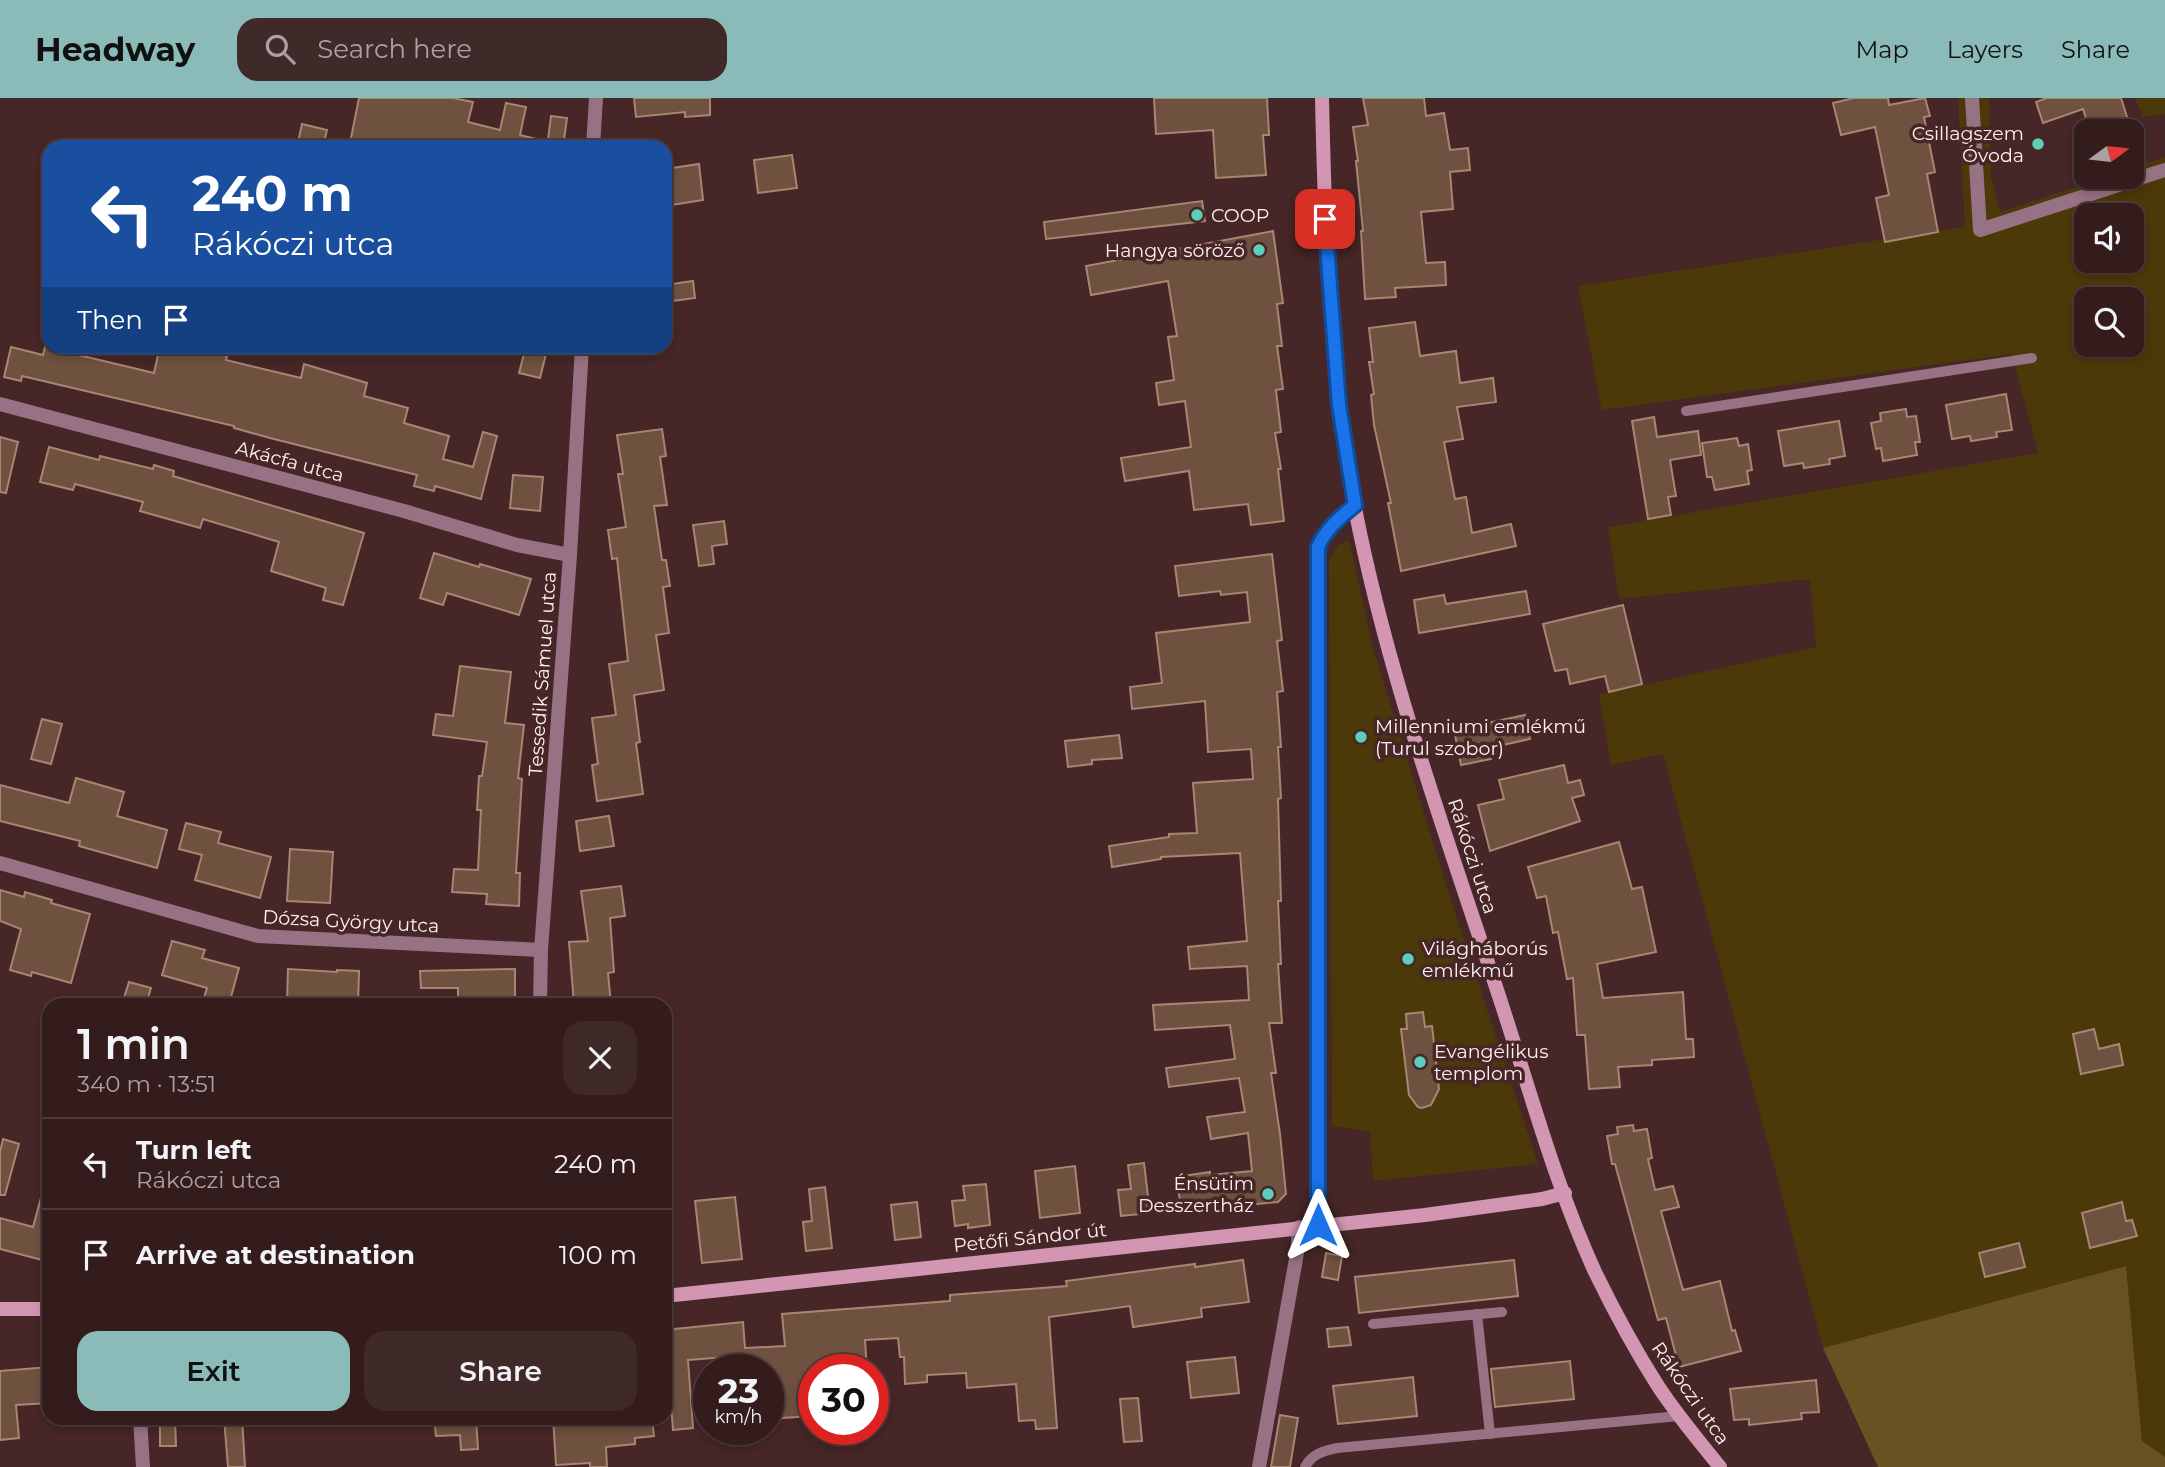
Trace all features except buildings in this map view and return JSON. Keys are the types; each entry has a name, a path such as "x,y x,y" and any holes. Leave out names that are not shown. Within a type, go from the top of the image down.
{"main road":[{"name":"Rákóczi utca","path":"1322,98 1326,256 1339,405 1355,505 1387,642 1427,776 1546,1142 1594,1269 1658,1387 1720,1467"},
{"name":"Petőfi Sándor út","path":"672,1295 1425,1215 1542,1199 1565,1193"},
{"path":"0,1309 42,1309"}],"street":[{"path":"593,140 596,98"},
{"path":"1972,98 1980,230 2165,170"},
{"name":"Tessedik Sámuel utca","path":"540,998 541,950 570,555 582,354"},
{"name":"Akácfa utca","path":"0,404 404,511 517,545 570,555"},
{"path":"1318,1225 1318,547 1323,536 1355,505"},
{"name":"Dózsa György utca","path":"0,863 258,936 541,950"},
{"path":"1259,1467 1297,1253 1299,1227"},
{"path":"140,1425 143,1467"}],"lane":[{"path":"1686,411 2032,358"},
{"path":"1373,1324 1502,1312"},
{"path":"1477,1314 1490,1434"},
{"path":"1305,1467 1311,1457 1337,1448 1679,1416"}],"shaded area":[{"path":"1958,98 1989,98 1991,177 2000,212 2074,188 2144,189 2144,164 2165,157 2165,1457 2142,1441 2126,1266 1823,1348 1663,754 1611,765 1599,695 1816,647 1810,579 1619,599 1608,527 2038,453 2012,354 1602,410 1578,286 1965,227"},
{"path":"2135,98 2165,98 2165,114 2143,117"},
{"path":"1349,540 1374,652 1454,910 1538,1164 1373,1181 1370,1132 1332,1126 1329,560 1339,544"},
{"path":"2126,1266 2142,1441 2165,1457 2165,1467 1878,1467 1823,1348"}],"place":[{"name":"Csillagszem Óvoda","path":"2038,144"},
{"name":"COOP","path":"1197,215"},
{"name":"Hangya söröző","path":"1259,250"},
{"name":"Millenniumi emlékmű (Turul szobor)","path":"1361,737"},
{"name":"Világháborús emlékmű","path":"1408,959"},
{"name":"Evangélikus templom","path":"1420,1062"},
{"name":"Énsütim Desszertház","path":"1268,1194"}],"route":[{"path":"1318,1225 1318,547 1323,536 1355,505 1339,405 1325,219"}]}
